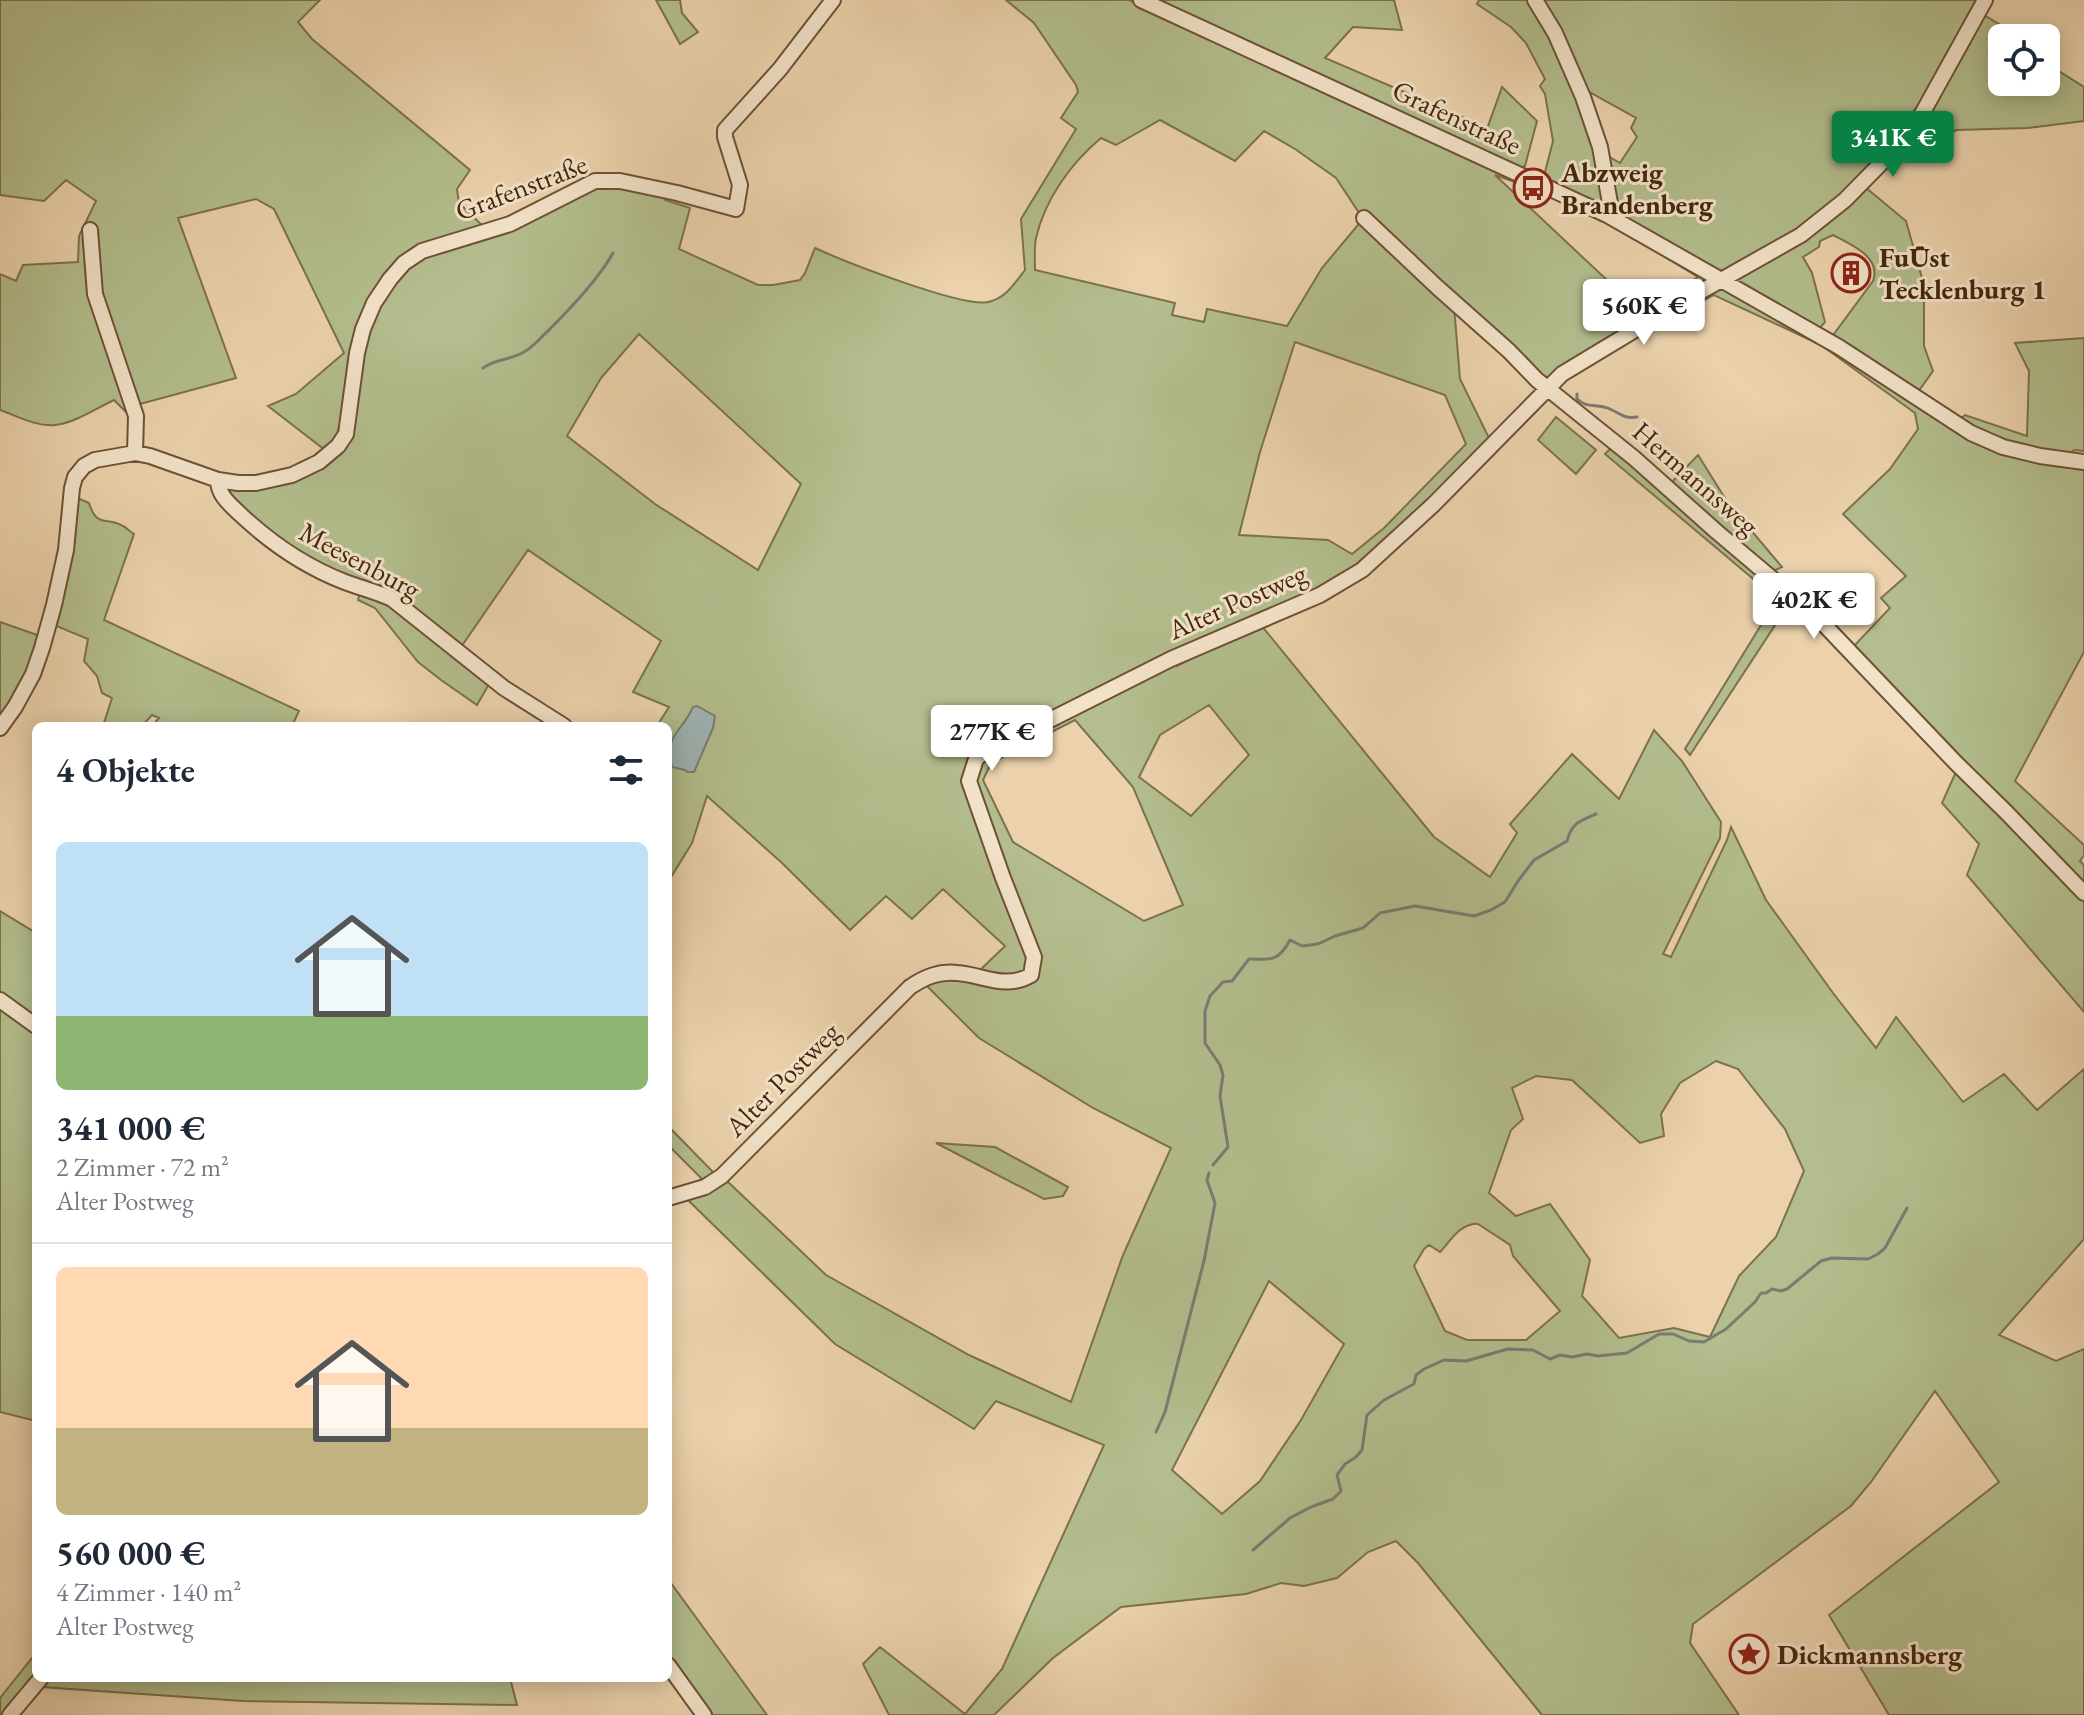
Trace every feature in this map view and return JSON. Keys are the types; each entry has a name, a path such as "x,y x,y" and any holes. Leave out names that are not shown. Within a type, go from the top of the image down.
{"street":[{"name":"Grafenstraße","path":"218,480 256,483 275,480 319,462 338,446 346,434 357,353 374,303 404,263 422,251 510,224 595,181 620,181 736,209 740,185 725,130 780,69 833,0"},
{"name":"Grafenstraße","path":"1141,0 1607,215 1839,347 1971,433 2015,450 2084,462"},
{"path":"1535,0 1555,33 1600,147 1610,203 1607,215"},
{"name":"Alter Postweg","path":"672,1197 705,1187 722,1176 910,987 924,977 958,973 994,982 1011,982 1031,975 1034,957 969,781 976,759 992,745 1024,733 1171,659 1320,595 1362,570 1434,504 1562,374 1801,235 1845,200 1899,145 1923,112 1985,0"},
{"name":"Hermannsweg","path":"1364,218 1537,380 1658,478 1814,614 2084,893"},
{"path":"90,230 95,294 136,416 135,453"},
{"path":"0,728 33,674 54,605 66,550 75,477 84,466 95,460 135,453 218,480"},
{"name":"Meesenburg","path":"218,480 220,493 227,501 278,547 300,561 392,599 504,688 558,722"},
{"path":"0,1000 32,1023"},
{"path":"672,1671 704,1715"},
{"path":"10,1715 38,1682"}],"green space":[{"path":"0,0 320,0 298,22 312,39 470,170 457,189 459,203 485,228 401,258 350,354 342,418 337,434 325,450 268,406 296,394 344,353 274,209 256,199 178,218 236,378 136,405 132,418 114,400 78,418 55,425 34,423 0,410 0,274 16,281 23,265 78,262 79,236 96,201 66,180 44,201 0,195"},
{"path":"656,0 680,0 682,13 698,32 680,44"},
{"path":"1006,0 1129,0 1524,182 1523,185 1495,175 1640,311 1698,277 1614,226 1702,275 1705,282 1556,377 1546,379 1477,313 1454,306 1460,379 1490,440 1359,566 1311,593 1177,650 1177,666 1261,625 1434,837 1490,877 1517,833 1510,824 1572,754 1619,799 1654,730 1682,761 1721,822 1720,838 1663,954 1671,957 1731,827 1766,900 1876,1048 1896,1017 1963,1102 2004,1074 2037,1110 2084,1069 2084,1239 1999,1335 2056,1361 2084,1349 2084,1715 1889,1715 1829,1615 1999,1482 1935,1391 1851,1506 1693,1624 1690,1643 1739,1715 1542,1715 1418,1563 1396,1541 1368,1552 1337,1578 1304,1586 1281,1583 1246,1594 1121,1607 1053,1658 994,1715 889,1715 863,1664 880,1647 965,1714 1002,1669 1104,1445 996,1401 974,1429 835,1344 688,1200 726,1180 826,1275 969,1355 1071,1402 1123,1255 1171,1148 1093,1108 979,1038 924,983 979,971 1005,946 943,889 912,919 886,896 850,930 781,862 707,796 692,843 672,876 672,722 660,722 669,707 633,692 661,641 528,550 459,650 395,596 329,570 281,543 224,490 229,486 260,488 343,447 376,304 408,267 424,256 596,186 621,186 662,193 665,200 690,208 679,249 758,285 800,280 815,248 954,298 988,302 1000,297 1025,270 1021,219 1076,129 1061,118 1078,92 1034,23","holes":["1160,120 1235,161 1264,131 1336,178 1363,219 1322,268 1287,326 1207,309 1204,322 1172,315 1175,303 1035,270 1036,238 1053,196 1079,159 1101,138 1116,145","639,334 801,484 758,570 655,504 567,436 601,378","1295,342 1445,395 1466,444 1384,528 1352,554 1328,540 1239,535 1260,452","1209,705 1249,755 1191,816 1139,777 1160,735","1075,720 1133,787 1183,905 1144,921 1013,842 983,780 991,763","1716,1061 1738,1069 1785,1129 1804,1171 1776,1237 1739,1276 1710,1337 1674,1328 1619,1338 1582,1296 1590,1260 1550,1204 1516,1216 1489,1193 1511,1130 1523,1119 1512,1088 1536,1076 1572,1080 1640,1143 1664,1136 1661,1114 1680,1083","1478,1224 1510,1245 1513,1256 1560,1311 1526,1340 1467,1340 1445,1331 1414,1266 1429,1245 1440,1252 1454,1235","1269,1281 1344,1344 1301,1420 1260,1481 1222,1514 1172,1470"]},
{"path":"1148,0 1394,0 1402,30 1353,27 1325,58 1487,129 1502,87 1537,121 1525,166 1518,168"},
{"path":"1479,0 1528,0 1559,55 1585,114 1596,154 1604,203 1598,205 1547,182 1544,176 1553,141 1545,94 1540,86 1545,79 1526,43 1511,27 1477,4"},
{"path":"1539,0 1977,0 1918,108 1895,141 1803,227 1726,272 1718,272 1618,215 1606,155 1620,163 1637,137 1631,128 1636,118 1584,89"},
{"path":"1984,15 1999,24 1988,24 1988,96 2060,96 2060,72 2084,87 2084,121 2027,128 1957,130 1907,150"},
{"path":"1865,187 1906,221 1924,285 1924,346 1933,371 1918,392 1833,338 1873,281 1873,265 1856,247 1833,235 1820,241 1819,247 1803,257 1812,273 1825,322 1819,329 1733,281"},
{"path":"1720,288 1813,335 1939,418 2084,468 2084,652 2015,781 2084,845 2084,855 2080,861 2084,865 2084,1012 1967,875 1979,844 1942,803 1955,774 1962,773 2005,802 1853,647 1890,608 1881,598 1906,576 1843,514 1890,469 1918,429 1915,413 1821,345 1714,295 1671,319 1668,317"},
{"path":"2084,338 2084,451 2074,450 2069,455 2048,452 1976,432 1961,418 1965,415 2027,436 2029,371 2015,343"},
{"path":"1556,417 1596,450 1576,474 1538,440"},
{"path":"1612,447 1786,593 1783,602 1785,610 1690,755 1685,749 1777,599 1605,454"},
{"path":"1698,455 1728,503 1782,567 1771,572 1670,484"},
{"path":"75,497 89,503 99,519 117,523 134,534 104,620 299,711 294,722 156,722 159,718 152,715 146,722 104,722 112,698 102,693 97,676 84,661 88,639 54,625"},
{"path":"361,589 387,599 489,684 477,705 418,662 375,608 358,600"},
{"path":"0,622 40,636 29,672 0,723"},
{"path":"0,911 32,930 32,1016 0,992"},
{"path":"0,1006 32,1030 32,1420 0,1412"},
{"path":"672,1130 714,1173 703,1180 672,1149"},
{"path":"936,1143 995,1147 1068,1187 1063,1196 1044,1199"},
{"path":"672,1584 767,1715 713,1715 672,1659"},
{"path":"32,1658 33,1682 5,1715 0,1715 0,1698"},
{"path":"44,1682 511,1682 517,1705 243,1701 42,1687"}],"water":[{"path":"697,706 715,716 694,772 687,772 672,767 672,741 693,707"}],"waterway":[{"path":"483,368 519,355 533,345 583,294 613,253"},
{"path":"1577,394 1577,399 1585,404 1606,407 1626,417 1637,417"},
{"path":"1213,1165 1228,1147 1220,1096 1223,1075 1205,1043 1205,1011 1210,996 1223,982 1232,981 1249,959 1278,956 1290,940 1302,946 1318,944 1363,928 1380,913 1415,906 1474,916 1491,910 1505,902 1534,860 1567,841 1577,823 1596,814"},
{"path":"1156,1432 1165,1412 1204,1261 1215,1203 1207,1180 1209,1173"},
{"path":"1253,1550 1290,1518 1333,1499 1341,1491 1337,1475 1362,1450 1367,1415 1384,1400 1414,1384 1416,1375 1424,1369 1444,1360 1466,1361 1508,1349 1533,1350 1550,1359 1560,1355 1627,1353 1659,1334 1673,1334 1689,1341 1704,1342 1726,1329 1761,1293 1787,1289 1821,1261 1832,1258 1868,1259 1878,1254 1885,1248 1907,1208"}],"place":[{"name":"Abzweig Brandenberg","path":"1533,188"},
{"name":"FuÜst Tecklenburg 1","path":"1851,273"},
{"name":"Dickmannsberg","path":"1749,1654"}]}
